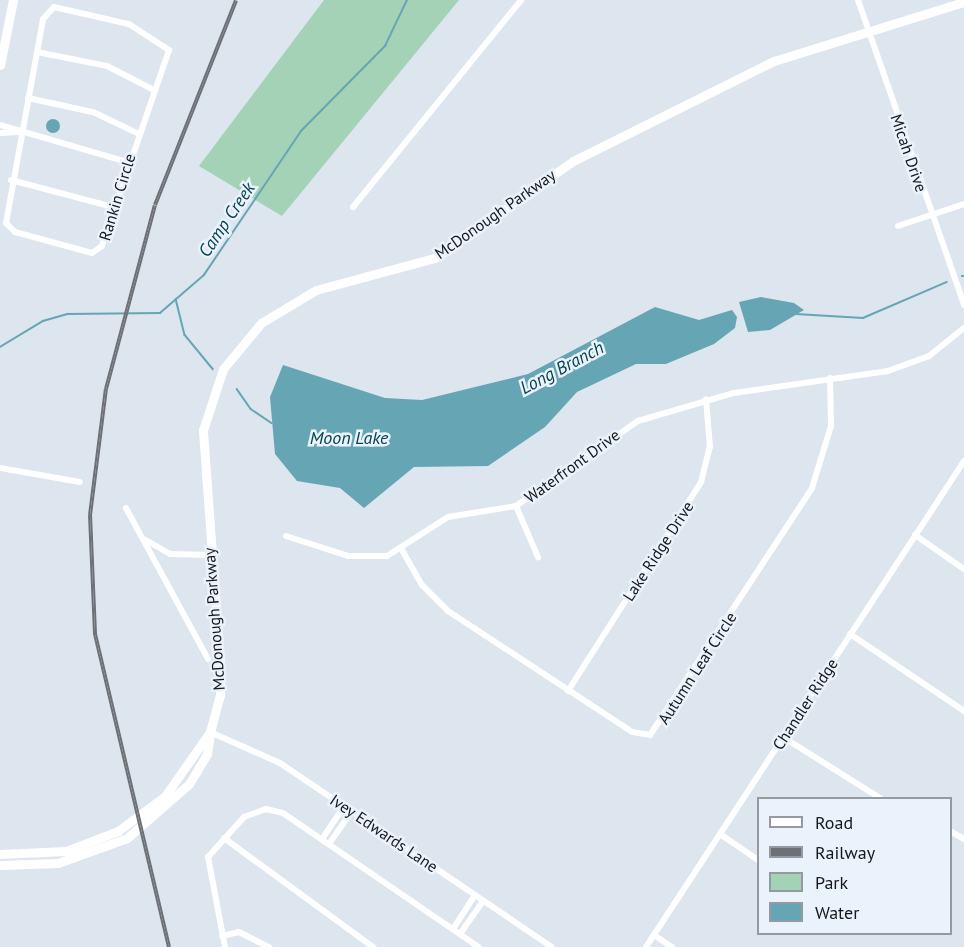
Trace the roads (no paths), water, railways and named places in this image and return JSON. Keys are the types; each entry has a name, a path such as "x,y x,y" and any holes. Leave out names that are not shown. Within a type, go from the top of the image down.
{"street":[{"path":"0,65 13,0"},
{"path":"353,207 521,0"},
{"name":"Micah Drive","path":"858,0 930,216 964,305"},
{"name":"McDonough Parkway","path":"0,854 66,851 118,831 165,796 210,732 220,682 201,461 206,416 230,358 270,315 316,290 435,258 591,151 783,57 964,2"},
{"name":"Rankin Circle","path":"52,8 125,22 168,47 154,90 127,162 101,248 86,252 8,228 10,180 44,16 52,8"},
{"path":"37,52 107,66 154,90"},
{"path":"28,98 88,110 137,134"},
{"path":"0,125 127,162"},
{"path":"0,133 20,132"},
{"path":"10,180 113,207"},
{"path":"898,226 964,204"},
{"name":"Waterfront Drive","path":"286,536 368,559 402,550 448,517 516,506 621,430 706,399 908,365 964,328"},
{"name":"Autumn Leaf Circle","path":"402,550 422,585 447,611 636,735 657,729 812,488 831,426 830,378"},
{"name":"Lake Ridge Drive","path":"568,691 701,482 710,447 706,399"},
{"name":"Chandler Ridge","path":"646,947 964,461"},
{"path":"0,468 80,482"},
{"path":"516,506 538,557"},
{"path":"126,507 208,659"},
{"path":"915,535 964,568"},
{"path":"142,537 170,554 210,555"},
{"path":"850,634 964,711"},
{"path":"0,865 58,863 120,842 168,808 201,767 210,732"},
{"name":"Ivey Edwards Lane","path":"210,732 261,751 552,947"},
{"path":"783,737 878,797"},
{"path":"322,840 344,806"},
{"path":"225,947 206,868 209,854 244,817 266,809 283,813 480,947"},
{"path":"329,844 352,811"},
{"path":"720,834 757,859"},
{"path":"224,838 374,947"},
{"path":"453,929 475,895"},
{"path":"460,934 483,901"},
{"path":"222,936 239,932 269,947"},
{"path":"654,935 672,947"}],"water":[{"path":"53,119 58,121 60,126 58,131 53,133 48,131 46,126 48,121"},
{"path":"761,297 794,303 804,310 770,330 748,332 739,302"},
{"name":"Moon Lake","path":"655,307 699,320 732,310 737,317 735,328 714,344 666,364 636,364 577,392 545,427 488,466 414,467 364,508 340,488 297,481 275,454 270,397 283,365 385,398 422,400 528,374"}],"waterway":[{"name":"Camp Creek","path":"0,347 43,321 68,314 160,313 204,275 301,131 385,46 407,0"},
{"name":"Long Branch","path":"796,314 863,318 947,282"},
{"name":"Long Branch","path":"176,299 185,335 213,369"},
{"name":"Long Branch","path":"237,389 251,409 272,423"}],"railway":[{"path":"169,947 95,634 90,515 106,389 155,205 236,0"}]}
